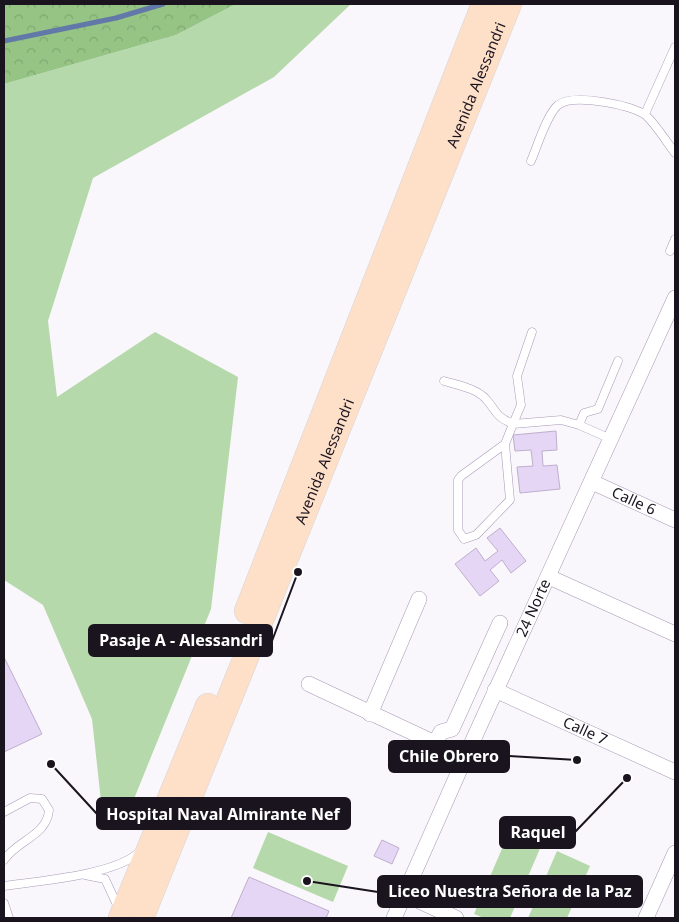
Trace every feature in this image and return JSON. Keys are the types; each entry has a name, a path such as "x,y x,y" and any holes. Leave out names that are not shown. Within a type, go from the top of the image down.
{"main road":[{"name":"Avenida Alessandri","path":"141,918 161,845 236,638 484,4"},
{"name":"Avenida Alessandri","path":"121,918 161,845 509,4"},
{"path":"159,918 161,845"}],"street":[{"name":"24 Norte","path":"394,918 495,690 549,577 675,298"},
{"name":"Calle 6","path":"592,482 675,520"},
{"path":"549,577 675,634"},
{"path":"370,714 419,598"},
{"path":"435,743 441,732 452,729 500,623"},
{"path":"309,684 435,743 464,760"},
{"name":"Calle 7","path":"495,690 675,772"},
{"path":"646,918 675,853"},
{"path":"404,894 456,918"}],"lane":[{"path":"644,114 675,47"},
{"path":"531,161 552,113 558,105 572,100 598,100 644,114 675,153"},
{"path":"670,251 675,239"},
{"path":"505,444 458,480 458,530 464,539 476,535 510,500 505,444 521,405 516,376 532,332"},
{"path":"579,425 584,413 598,409 618,361"},
{"path":"444,381 476,392 485,398 499,418 514,424 561,420 579,425 611,439"},
{"path":"4,812 30,798 42,799 49,810 46,824 41,831 13,848 4,860"},
{"path":"4,886 80,874 130,861 161,845"},
{"path":"80,874 94,875 105,880 116,899 121,918"},
{"path":"4,903 9,918"}],"green space":[{"path":"4,4 236,4 176,35 4,84"},
{"path":"236,4 351,4 274,77 93,178 48,321 57,397 155,332 238,377 211,609 125,821 102,810 92,719 43,605 4,580 4,84 176,35"},
{"path":"510,830 542,844 510,918 484,918 474,914"},
{"path":"268,832 348,866 333,902 253,868"},
{"path":"557,851 590,866 567,918 528,918"}],"building":[{"path":"556,431 557,450 542,451 543,466 557,465 560,489 520,493 517,467 533,466 531,450 515,451 513,435"},
{"path":"500,528 526,561 511,573 502,560 490,570 499,581 480,596 455,564 476,548 485,561 498,551 487,538"},
{"path":"4,657 42,734 4,752"},
{"path":"382,840 399,848 392,864 374,856"},
{"path":"249,877 329,911 326,918 231,918"}],"waterway":[{"path":"4,41 116,18 163,4"}],"place":[{"name":"Pasaje A - Alessandri","path":"298,572"},
{"name":"Chile Obrero","path":"577,760"},
{"name":"Hospital Naval Almirante Nef","path":"51,764"},
{"name":"Raquel","path":"627,778"},
{"name":"Liceo Nuestra Señora de la Paz","path":"307,881"}]}
